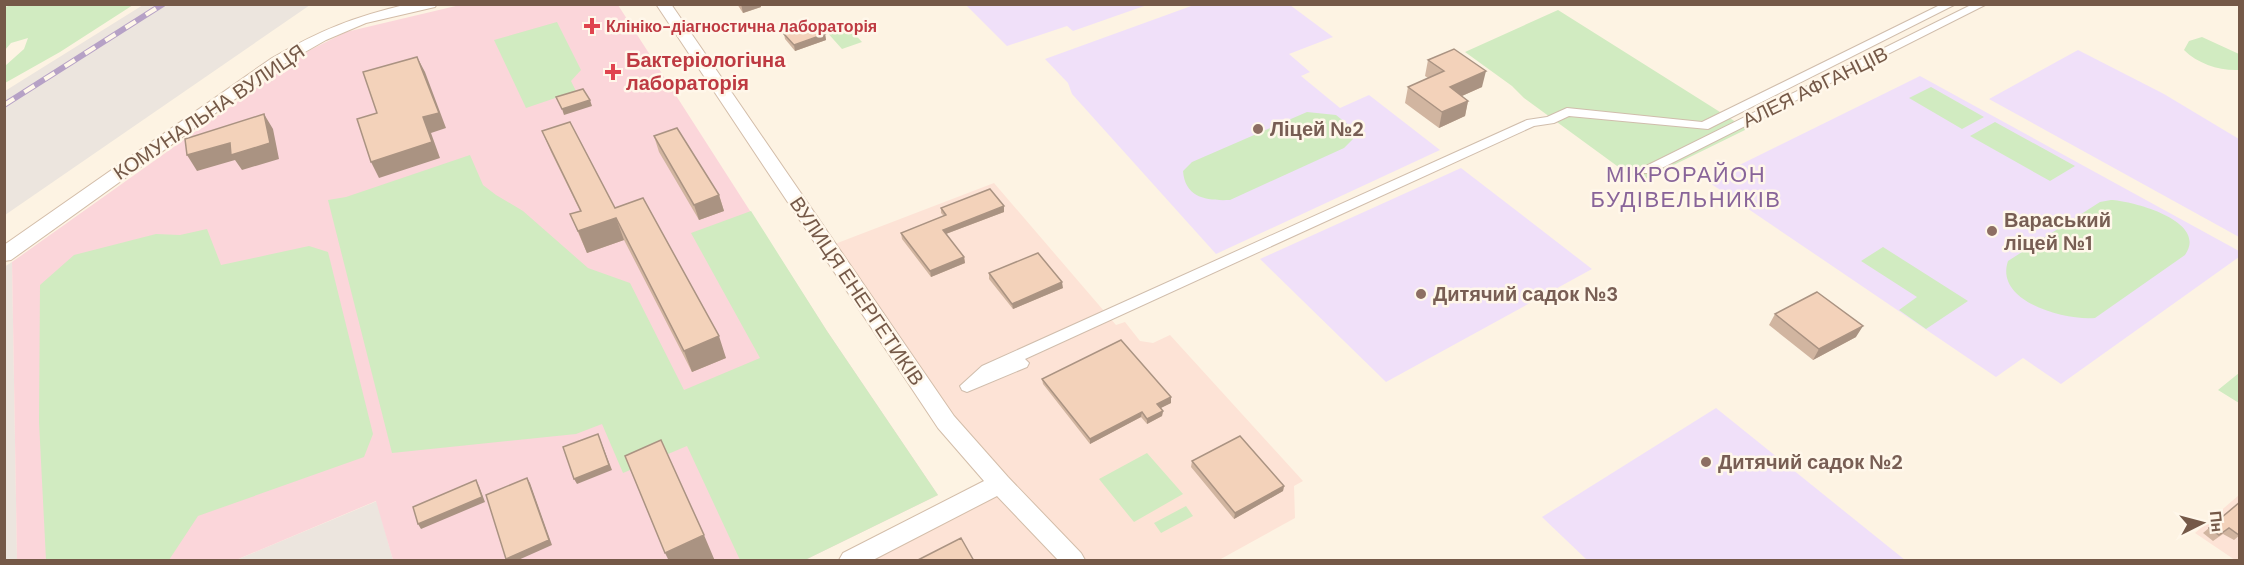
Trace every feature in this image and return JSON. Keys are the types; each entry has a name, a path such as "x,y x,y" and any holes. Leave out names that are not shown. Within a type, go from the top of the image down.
{"street":[{"name":"КОМУНАЛЬНА ВУЛИЦЯ","path":"4,255 278,61 320,37 351,24 395,8 430,4"},
{"name":"ВУЛИЦЯ ЕНЕРГЕТИКІВ","path":"663,4 946,422 1000,484 1073,561"},
{"name":"АЛЕЯ АФГАНЦІВ","path":"1550,120 1567,112 1704,126 1951,4"},
{"name":"АЛЕЯ АФГАНЦІВ","path":"1648,170 1982,4"},
{"path":"1550,120 1541,128 993,377 967,386 987,369 1521,128 1550,120"},
{"path":"851,561 1000,484"}],"shaded area":[{"path":"143,5 310,5 5,215 5,91"},
{"path":"460,5 618,5 827,331 938,495 805,560 393,560 376,501 236,560 17,560 12,262 310,50 346,32"},
{"path":"966,5 1147,5 1073,31 1067,26 1007,46"},
{"name":"Ліцей №2","path":"1194,5 1290,5 1333,37 1289,54 1310,72 1301,76 1340,108 1369,95 1440,150 1216,254 1072,94 1068,83 1045,59"},
{"path":"2078,50 2164,94 2239,139 2239,237 1989,99"},
{"name":"Вараський ліцей №1","path":"1920,76 2239,251 2239,257 2061,384 2023,358 1996,377 1707,181"},
{"name":"Дитячий садок №3","path":"1461,168 1592,269 1386,382 1260,259"},
{"path":"994,183 1116,325 1125,322 1140,341 1153,343 1170,335 1303,481 1294,486 1295,518 1219,560 851,560 999,484 827,247"},
{"path":"12,262 17,560 5,560 4,267"},
{"name":"Дитячий садок №2","path":"1716,408 1905,560 1587,560 1542,517"},
{"path":"2239,495 2239,560 2235,560 2195,533"},
{"path":"377,501 393,560 236,560"}],"green space":[{"path":"12,5 133,5 60,52 5,83 5,66 24,49 28,38 11,43 5,50 5,7"},
{"path":"1558,10 1747,129 1639,182 1465,52"},
{"path":"557,22 581,70 571,81 576,91 526,108 494,40"},
{"path":"845,24 862,42 842,49 825,30"},
{"path":"2202,37 2239,54 2239,70 2210,66 2184,50 2189,41"},
{"path":"1931,87 1984,117 1962,129 1909,98"},
{"path":"1307,112 1336,115 1351,127 1353,139 1344,148 1230,200 1213,200 1199,196 1188,187 1183,171 1192,162"},
{"path":"1995,122 2075,166 2050,181 1970,136"},
{"path":"470,155 483,185 523,211 588,268 630,283 684,390 760,358 691,233 751,211 827,331 938,495 805,560 740,560 687,446 623,473 602,424 576,434 392,453 328,200 346,197"},
{"path":"2111,200 2150,209 2178,223 2187,232 2190,243 2185,255 2095,318 2067,316 2051,312 2022,298 2012,288 2007,275 2008,261 2100,202"},
{"path":"207,229 221,265 309,246 328,252 373,434 364,457 198,516 169,560 46,560 39,422 40,285 74,255 156,234 180,235"},
{"path":"1883,247 1968,301 1926,329 1899,310 1917,297 1861,261"},
{"path":"2239,373 2239,403 2218,390"},
{"path":"1147,453 1183,494 1134,522 1099,479"},
{"path":"1186,506 1193,516 1161,533 1154,523"}],"building":[{"path":"815,23 825,34 794,45 784,34"},
{"path":"1454,49 1486,71 1450,87 1468,101 1442,112 1408,87 1444,71 1428,60"},
{"path":"417,57 439,113 423,117 432,142 371,162 357,119 377,113 363,72"},
{"path":"583,89 590,100 562,109 556,97"},
{"path":"264,114 270,143 231,155 230,143 187,155 185,139"},
{"path":"570,122 615,208 643,198 719,336 684,351 616,218 578,231 570,214 581,211 542,131"},
{"path":"677,128 719,195 694,205 654,136"},
{"path":"990,189 1004,206 943,230 964,257 930,271 901,233 946,215 941,208"},
{"path":"1038,253 1062,282 1012,304 989,273"},
{"path":"1817,292 1863,326 1819,349 1775,314"},
{"path":"1121,340 1171,397 1157,404 1163,411 1147,419 1142,412 1090,439 1042,379"},
{"path":"598,434 609,465 574,479 563,447"},
{"path":"1240,436 1284,486 1235,513 1192,461"},
{"path":"661,440 704,535 665,553 625,456"},
{"path":"527,478 549,540 506,559 486,495"},
{"path":"476,480 482,497 418,524 413,507"},
{"path":"2240,502 2239,535 2229,528 2219,535 2209,528"},
{"path":"961,538 974,561 916,561"}],"railway":[{"path":"4,105 163,4"}],"place":[{"name":"Клініко-діагностична лабораторія","path":"592,26"},
{"name":"Бактеріологічна лабораторія","path":"613,72"},
{"name":"Ліцей №2","path":"1258,129"},
{"name":"Вараський ліцей №1","path":"1992,231"},
{"name":"Дитячий садок №3","path":"1421,294"},
{"name":"Дитячий садок №2","path":"1706,462"}],"district":[{"name":"МІКРОРАЙОН БУДІВЕЛЬНИКІВ","path":"1686,186"}]}
